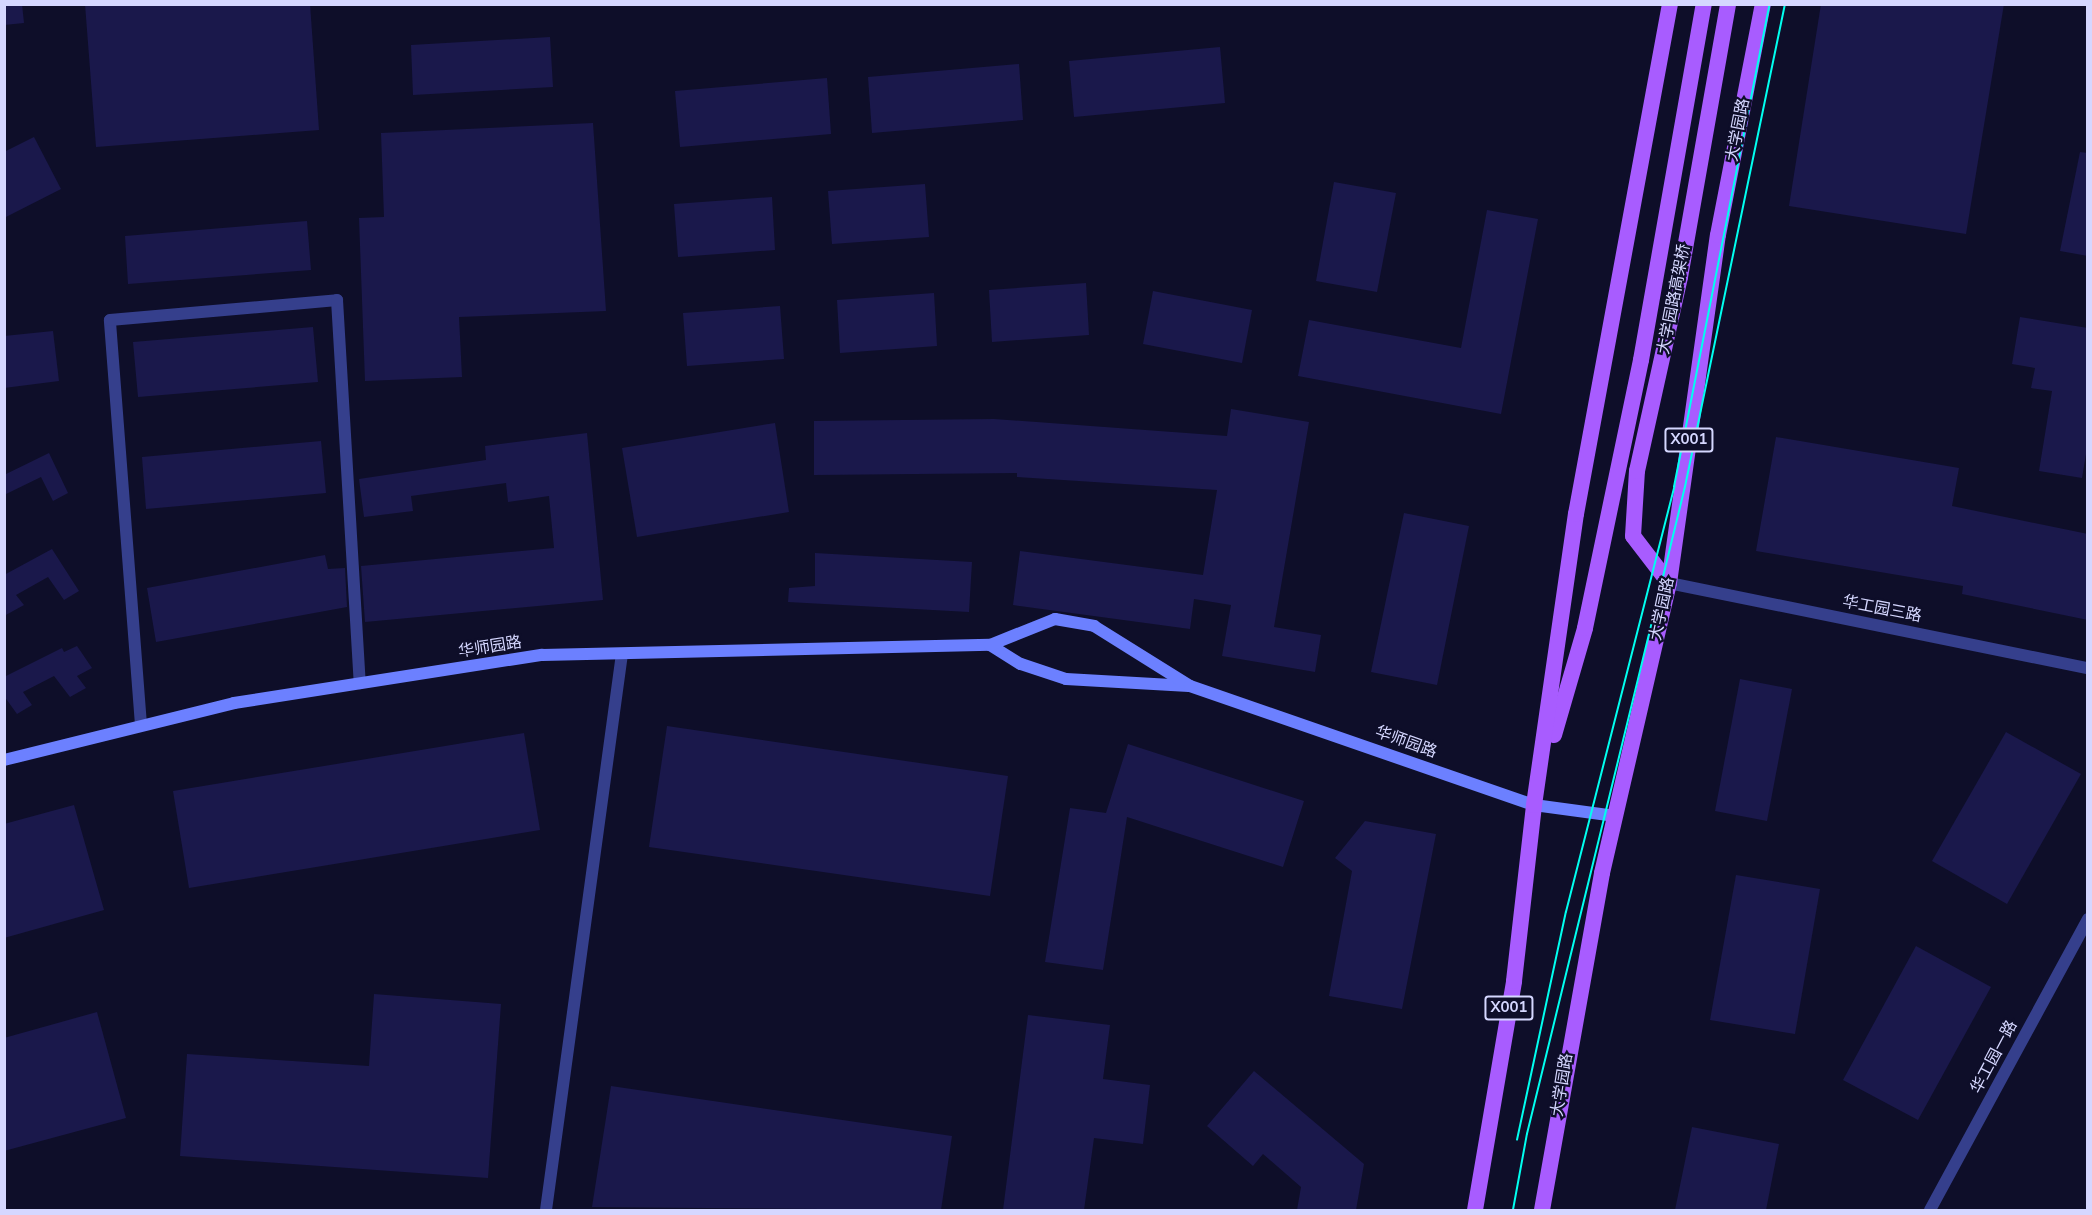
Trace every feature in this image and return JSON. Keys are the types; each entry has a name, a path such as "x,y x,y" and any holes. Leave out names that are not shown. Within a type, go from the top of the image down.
{"main road":[{"name":"X001","path":"1475,1210 1514,981 1534,805 1576,514 1670,4"},
{"path":"1534,805 1585,628 1641,360 1704,4"},
{"name":"大学园路高架桥","path":"1669,583 1633,536 1642,448 1680,277 1728,4"},
{"name":"大学园路","path":"1542,1210 1572,1024 1615,816 1669,583 1718,235 1762,4"},
{"path":"990,645 1055,619 1080,621 1190,686"},
{"path":"990,645 1021,664 1066,680 1190,686"},
{"name":"华师园路","path":"4,760 234,703 542,655 990,645"},
{"name":"华师园路","path":"1190,686 1534,805 1615,816"}],"street":[{"path":"141,725 110,320 337,300 360,683"},
{"name":"华工园三路","path":"1669,583 2088,668"},
{"path":"546,1210 622,654"},
{"name":"华工园一路","path":"1930,1210 2088,919"}],"building":[{"path":"4,4 22,4 24,23 4,25"},
{"path":"85,4 310,4 319,130 96,147"},
{"path":"1821,4 2004,4 1966,234 1789,206"},
{"path":"550,37 553,87 413,95 411,45"},
{"path":"1220,47 1225,103 1074,117 1069,61"},
{"path":"1019,64 1023,120 872,133 868,77"},
{"path":"827,78 831,134 680,147 675,91"},
{"path":"593,123 606,311 459,317 462,377 365,381 359,218 384,217 381,133"},
{"path":"34,137 61,189 4,218 4,152"},
{"path":"2080,152 2088,153 2088,256 2060,251"},
{"path":"1334,182 1396,193 1377,292 1316,281"},
{"path":"925,184 929,237 832,244 828,191"},
{"path":"772,197 775,250 678,257 674,204"},
{"path":"1487,210 1538,219 1501,414 1298,376 1309,320 1461,348"},
{"path":"307,221 311,270 128,284 125,236"},
{"path":"1086,283 1089,335 992,342 989,290"},
{"path":"1153,291 1252,310 1242,363 1143,344"},
{"path":"934,293 937,346 840,353 837,300"},
{"path":"780,306 784,359 687,366 683,313"},
{"path":"2020,317 2088,328 2088,442 2082,478 2039,471 2052,391 2031,388 2035,368 2012,364"},
{"path":"313,327 318,382 138,397 133,342"},
{"path":"53,331 59,381 4,388 4,336"},
{"path":"1231,409 1309,422 1274,627 1321,635 1315,672 1222,656 1231,605 1194,599 1190,629 1013,605 1020,551 1203,575 1217,490 1017,477 1017,473 814,475 814,421 994,419 1227,436"},
{"path":"775,423 789,512 637,537 622,448"},
{"path":"587,433 603,600 365,622 361,566 554,548 549,496 508,502 506,483 411,496 413,511 364,517 359,479 486,460 485,446"},
{"path":"1776,437 1959,468 1952,506 2088,534 2088,620 1962,594 1963,586 1756,551"},
{"path":"321,441 326,493 146,509 142,457"},
{"path":"49,453 68,493 53,501 41,477 4,495 4,475"},
{"path":"1404,513 1469,526 1437,685 1371,672"},
{"path":"52,549 79,591 64,600 48,577 16,595 24,605 4,616 4,575"},
{"path":"815,553 972,562 969,612 788,602 789,588 815,586"},
{"path":"325,555 328,569 345,568 347,607 156,642 147,588"},
{"path":"77,646 92,668 77,676 86,688 70,697 54,676 23,692 32,705 17,714 4,696 4,677 62,648 64,652"},
{"path":"1740,679 1792,689 1767,821 1715,811"},
{"path":"667,726 1008,776 990,896 649,847"},
{"path":"2006,732 2081,774 2007,904 1932,861"},
{"path":"524,733 540,830 189,888 173,791"},
{"path":"1128,744 1304,801 1283,867 1127,817 1103,970 1045,962 1070,808 1106,813"},
{"path":"74,805 104,910 4,938 4,824"},
{"path":"1365,821 1436,834 1402,1009 1329,996 1352,871 1335,858"},
{"path":"1736,875 1820,889 1795,1034 1710,1020"},
{"path":"1916,946 1991,987 1918,1120 1843,1080"},
{"path":"374,994 501,1004 488,1178 180,1156 187,1054 369,1066"},
{"path":"97,1012 126,1118 4,1151 4,1038"},
{"path":"1028,1015 1110,1025 1103,1079 1150,1085 1143,1144 1094,1138 1084,1210 1003,1210"},
{"path":"1254,1071 1364,1164 1356,1210 1297,1210 1301,1187 1263,1154 1253,1166 1207,1126"},
{"path":"611,1086 952,1136 941,1210 592,1207"},
{"path":"1692,1127 1779,1144 1766,1210 1675,1210"}],"tram line":[{"path":"1517,1140 1566,912 1674,487 1770,4"},
{"path":"1513,1210 1527,1134 1685,487 1785,4"}]}
